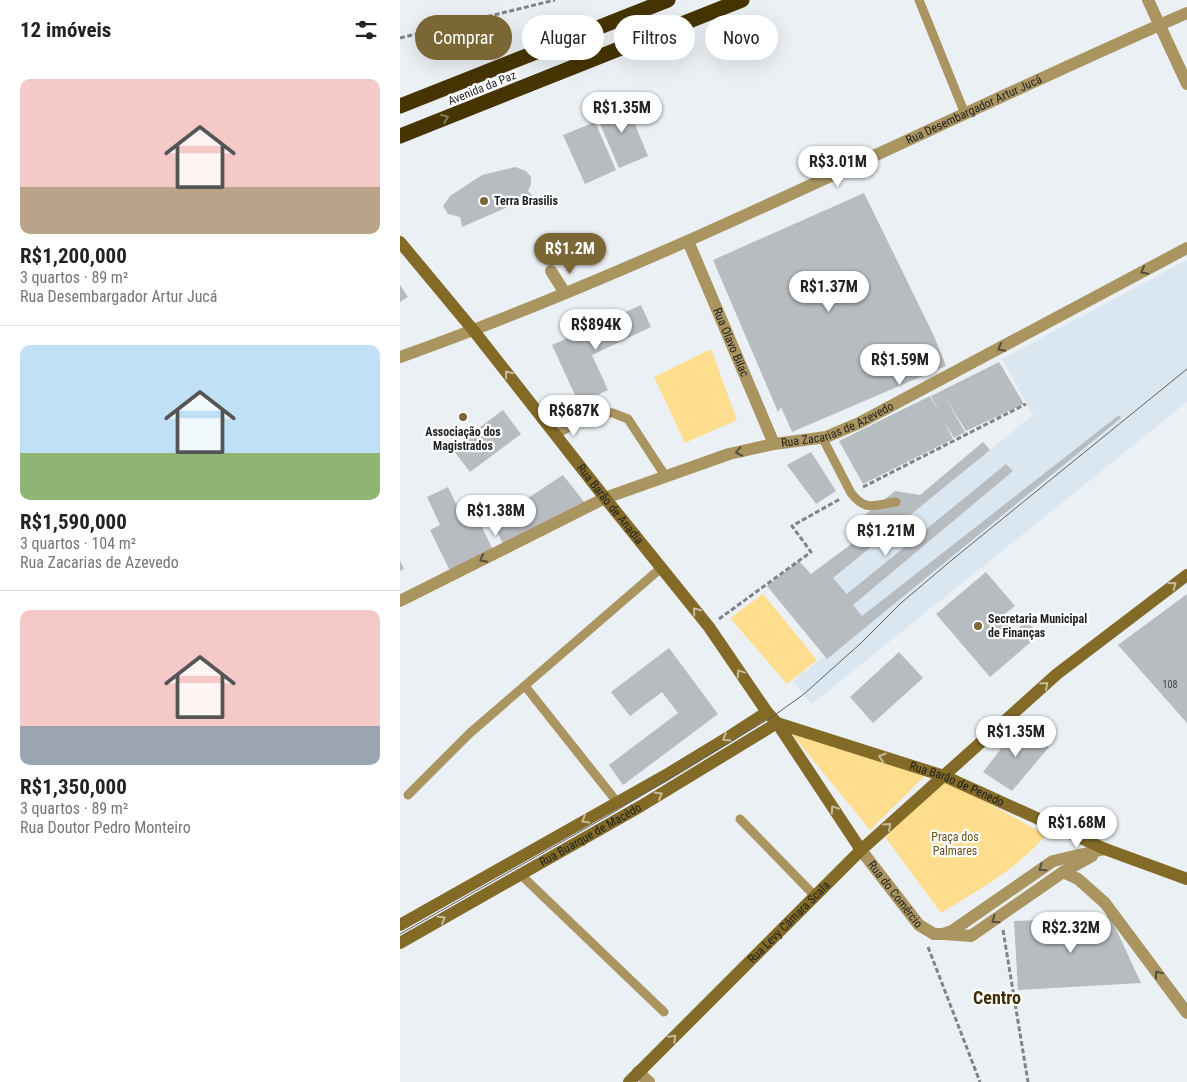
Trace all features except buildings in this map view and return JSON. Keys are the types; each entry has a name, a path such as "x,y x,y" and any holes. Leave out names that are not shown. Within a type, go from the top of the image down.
{"highway":[{"name":"Avenida da Paz","path":"400,106 668,0"},
{"name":"Avenida da Paz","path":"400,136 742,0"}],"street":[{"path":"1148,0 1187,84"},
{"name":"Rua Desembargador Artur Jucá","path":"400,357 474,331 688,241 1187,13"},
{"name":"Rua Olavo Bilac","path":"688,241 774,444"},
{"name":"Rua Barão de Anadia","path":"400,242 474,331 709,627 767,712 777,723"},
{"name":"Rua Zacarias de Azevedo","path":"400,601 605,498 729,454 774,444 822,437 876,415 1187,248"},
{"path":"551,271 565,293"},
{"name":"Rua Levy Câmara Scala","path":"629,1082 861,850 1057,674 1187,575"},
{"name":"Rua Buarque de Macêdo","path":"400,925 617,802 730,736 767,712"},
{"name":"Rua Buarque de Macêdo","path":"400,943 641,806 777,723"},
{"name":"Rua Barão de Penedo","path":"777,723 944,776 1105,849 1187,879"},
{"name":"Rua do Comércio","path":"777,723 861,850 919,925"},
{"path":"919,925 934,934 971,936 1063,872 1105,849"},
{"path":"943,934 952,931 1053,861 1105,849"},
{"path":"1063,872 1078,878 1105,904 1187,1013"},
{"path":"638,1072 649,1082"}],"lane":[{"path":"919,0 965,114"},
{"path":"555,435 594,413 613,413 628,419 666,477"},
{"path":"822,437 857,501 862,505 868,506 896,502"},
{"path":"408,795 470,733 662,568"},
{"path":"525,686 617,802"},
{"path":"740,819 814,896"},
{"path":"520,875 664,1012"}],"path":[{"path":"400,38 555,0"},
{"path":"1001,916 1028,1082"},
{"name":"Rua do Comércio","path":"919,925 980,1082"}],"shaded area":[{"path":"1187,260 1187,402 812,704 793,681 848,638 816,589 833,578 1033,415 1002,359"}],"green space":[{"path":"711,349 737,420 685,443 654,377"},
{"path":"763,594 817,660 787,684 730,618"},
{"path":"787,728 927,774 870,830"},
{"name":"Praça dos Palmares","path":"945,779 1046,835 1010,869 941,913 885,837"}],"tram line":[{"path":"400,934 609,815 772,717 804,694 861,643 901,603 953,559 1187,369"}],"place":[{"name":"Terra Brasilis","path":"484,201"},
{"name":"Associação dos Magistrados","path":"463,417"},
{"name":"Secretaria Municipal de Finanças","path":"978,626"}],"district":[{"name":"Centro","path":"997,997"}]}
